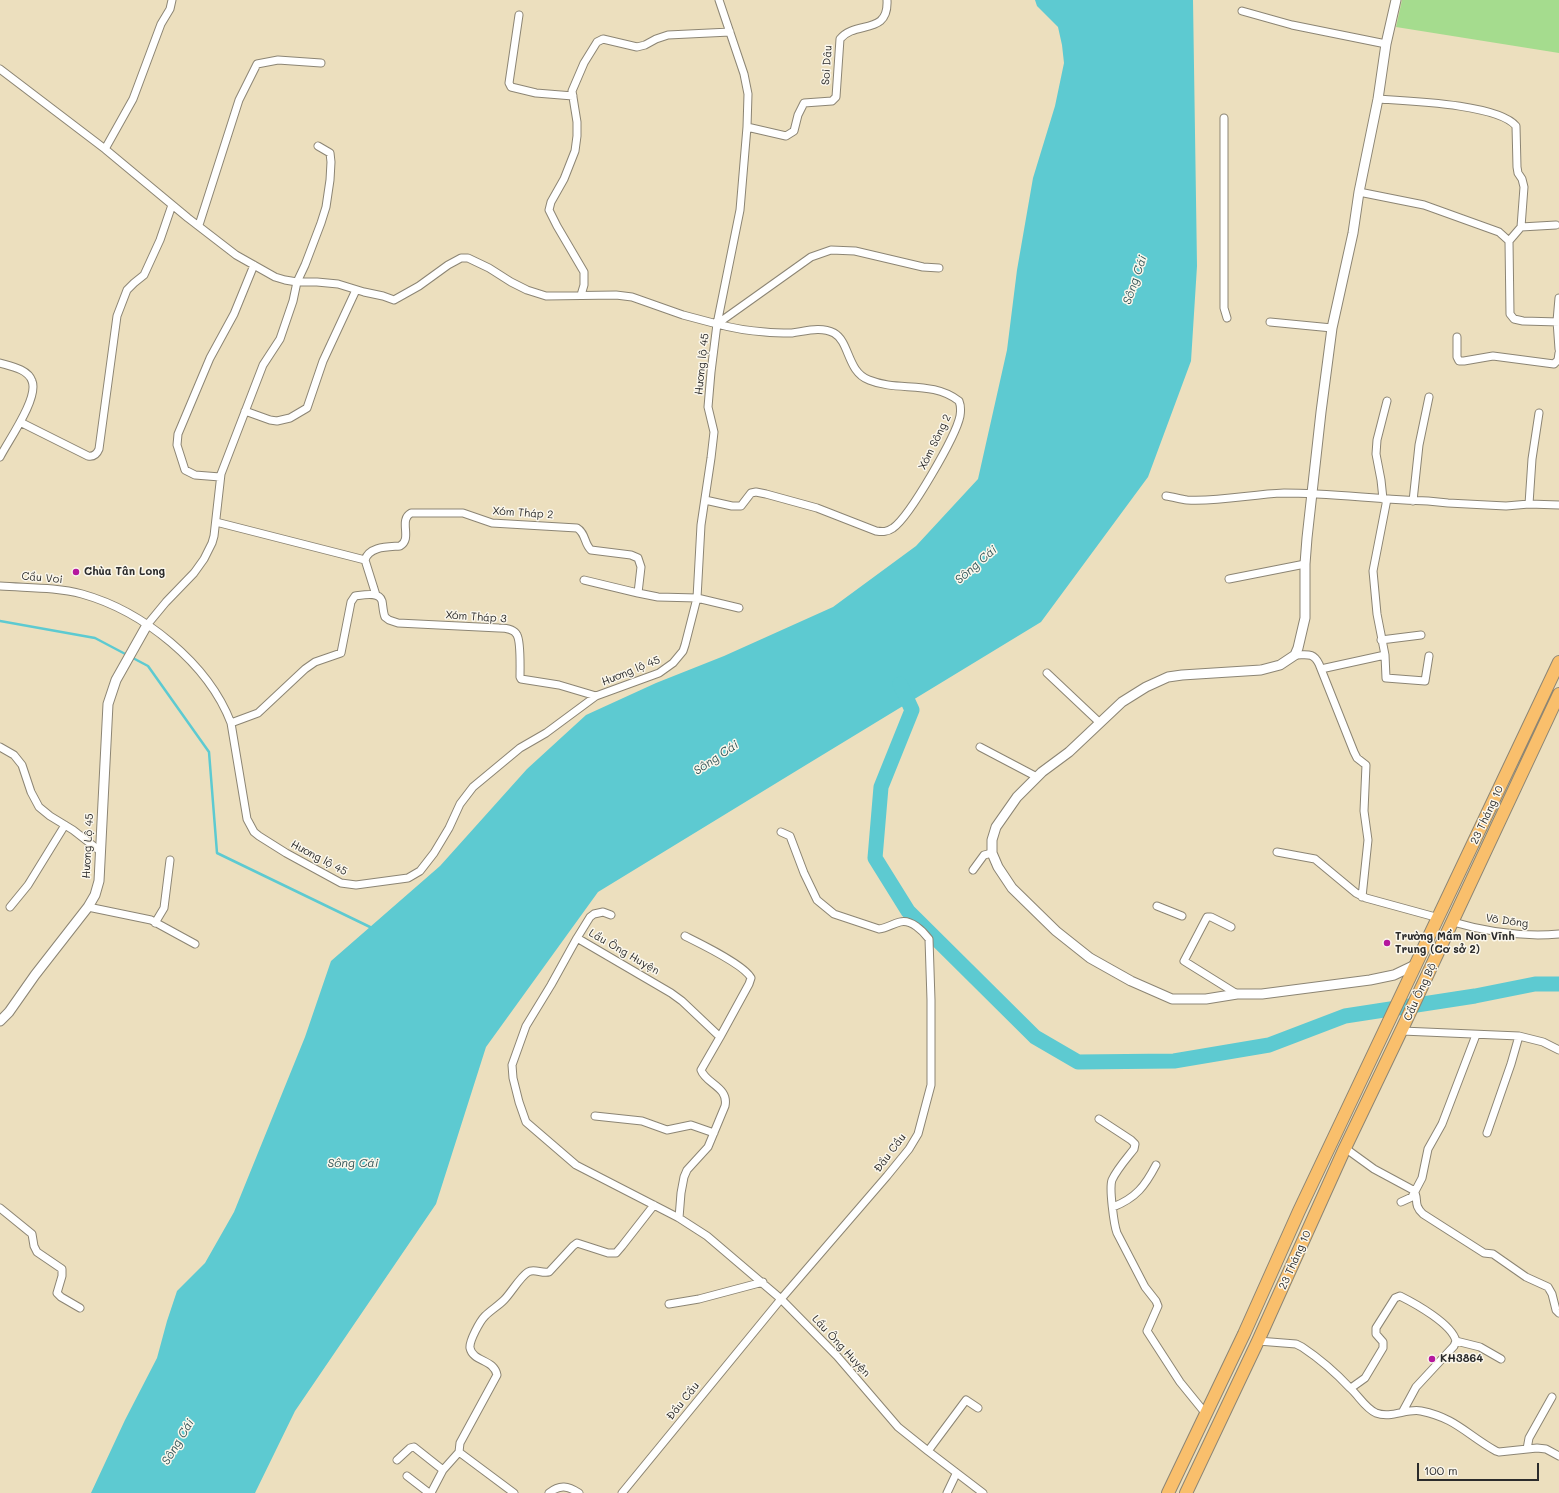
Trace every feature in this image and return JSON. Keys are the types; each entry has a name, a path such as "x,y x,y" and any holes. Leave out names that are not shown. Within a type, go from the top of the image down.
{"main road":[{"name":"23 Tháng 10","path":"1416,966 1559,662"},
{"name":"23 Tháng 10","path":"1436,958 1555,713 1559,694"},
{"path":"1439,918 1453,922"},
{"name":"Cầu Ông Bộ","path":"1402,1029 1436,958"},
{"name":"Cầu Ông Bộ","path":"1385,1032 1416,966"},
{"name":"23 Tháng 10","path":"1186,1493 1258,1341 1345,1148 1402,1029"},
{"name":"23 Tháng 10","path":"1168,1493 1244,1334 1299,1211 1385,1032"},
{"path":"1244,1334 1258,1341"}],"street":[{"path":"105,149 133,99 161,24 170,10 172,0"},
{"name":"Hương lộ 45","path":"147,625 183,654 200,671 216,692 231,723 244,806 247,819 254,832 286,853 341,883 356,884 400,880 413,876 420,871 443,839 460,804 473,787 520,748 546,733 596,696 658,673 673,663 685,645 697,598 701,525 714,432 708,407 711,372 717,324 740,210 747,127 747,89 740,60 719,0"},
{"name":"Soi Dâu","path":"747,127 786,136 794,131 798,115 804,103 832,101 836,97 840,39 844,34 876,24 886,16 888,9 887,0"},
{"path":"1295,655 1301,638 1304,618 1305,564 1320,412 1332,328 1353,232 1359,192 1378,99 1386,44 1396,0"},
{"path":"1242,11 1292,25 1386,44"},
{"path":"519,15 510,82 511,87 536,93 573,96"},
{"path":"581,295 584,285 584,272 549,210 551,202 564,179 574,151 577,136 577,122 572,91 584,64 597,42 603,39 637,47 668,35 730,32"},
{"path":"199,225 239,100 257,64 278,60 321,63"},
{"path":"0,69 105,149 172,205 236,255 275,276 297,282 338,284 394,300 419,286 448,265 461,258 468,258 490,268 511,282 527,290 546,296 616,294 632,297 683,315 717,324 811,256 831,250 855,251 923,267 939,268"},
{"path":"1378,99 1450,105 1512,120 1516,126 1517,167 1524,187 1521,227 1509,241 1510,314 1514,319 1523,321 1558,322"},
{"path":"1224,118 1224,308 1227,318"},
{"path":"147,625 199,566 212,543 216,522 220,477 263,365 280,339 294,302 297,282 313,244 326,207 331,162 330,153 318,146"},
{"path":"1359,192 1431,207 1486,226 1499,232 1509,241"},
{"path":"20,422 88,456 94,456 96,454 99,449 117,316 127,290 134,282 144,275 160,240 172,205"},
{"path":"1521,227 1556,225"},
{"path":"220,477 195,475 185,470 180,458 177,441 210,358 234,314 254,265"},
{"path":"245,411 270,420 277,420 290,418 307,408 323,361 356,290"},
{"path":"1559,298 1559,349"},
{"path":"1270,322 1332,328"},
{"name":"Xóm Sông 2","path":"705,500 727,506 741,506 751,494 756,492 817,508 876,531 885,532 894,528 901,521 934,471 956,428 961,408 959,401 945,392 931,389 882,384 868,380 858,374 839,336 833,332 818,329 791,333 763,332 717,324"},
{"path":"1457,337 1459,361 1464,362 1493,356 1554,364 1558,360 1559,353"},
{"path":"0,363 25,372 32,380 31,395 20,422 0,457"},
{"path":"1414,500 1419,445 1429,397"},
{"path":"1387,401 1377,440 1376,454 1385,499 1373,571 1373,585 1381,640 1385,655 1386,678 1425,681 1429,656"},
{"path":"1529,504 1532,459 1539,413"},
{"path":"1166,496 1186,500 1200,500 1262,494 1312,494 1506,506 1529,504 1559,505"},
{"name":"Xóm Tháp 2","path":"365,560 368,553 374,550 404,544 406,539 406,516 411,513 463,513 492,523 580,529 583,532 588,547 591,550 631,555 638,558 641,567 638,593"},
{"path":"216,522 365,560"},
{"name":"Xóm Tháp 3","path":"365,560 376,594 381,598 385,617 393,621 406,624 499,628 512,631 518,635 519,638 521,679 559,685 596,696"},
{"path":"1229,579 1305,564"},
{"path":"584,580 658,597 697,598 740,608"},
{"name":"Cầu Voi","path":"0,586 82,594 109,604 147,625"},
{"path":"231,723 258,712 305,669 315,662 340,654 352,598 355,596 376,594"},
{"name":"Hương Lộ 45","path":"0,1022 88,907 95,895 99,881 108,704 113,687 122,667 147,625"},
{"path":"1381,640 1421,635"},
{"path":"1362,897 1368,840 1364,811 1366,765 1357,758 1316,657 1311,655 1295,655 1280,665 1261,670 1182,675 1159,680 1122,702 1069,752 1037,777 1017,797 999,822 992,840 992,852 1001,871 1017,893 1056,931 1087,956 1102,965 1131,981 1172,999 1206,999 1237,994 1262,994 1370,980 1394,976 1416,966"},
{"path":"1321,669 1385,655"},
{"path":"1047,673 1100,723"},
{"path":"0,747 14,755 22,765 31,792 40,807 50,816 65,825 100,851"},
{"path":"980,747 1037,777"},
{"path":"10,907 28,885 65,825"},
{"name":"Đầu Cầu","path":"622,1493 781,1299 887,1176 909,1149 918,1134 930,1084 931,1046 929,939 920,929 906,922 901,921 886,928 879,929 834,914 818,900 804,873 790,836 781,832"},
{"path":"973,870 984,856 992,852"},
{"path":"1277,852 1315,859 1362,897 1439,918"},
{"path":"155,923 164,908 170,860"},
{"path":"1157,906 1182,916"},
{"path":"88,907 151,920 196,944"},
{"path":"577,938 592,915 603,912 611,915"},
{"path":"1231,926 1207,917 1184,961 1237,994"},
{"name":"Võ Dõng","path":"1453,922 1483,929 1526,935 1559,934"},
{"path":"680,1218 681,1193 684,1177 687,1170 705,1151 725,1106 725,1097 720,1090 704,1075 702,1070 704,1063 749,984 750,976 717,953 685,936"},
{"name":"Lầu Ông Huyện","path":"720,1037 682,1001 671,993 577,938 526,1026 516,1050 512,1071 519,1102 526,1122 576,1165 680,1218 707,1236 763,1282 781,1299 862,1383 892,1420 928,1452 983,1493"},
{"path":"1402,1029 1476,1035 1519,1036 1542,1042 1559,1050"},
{"path":"1401,1202 1412,1197 1423,1175 1428,1149 1442,1124 1476,1035"},
{"path":"1488,1133 1519,1036"},
{"path":"596,1116 642,1121 667,1130 691,1125 714,1133"},
{"path":"1099,1119 1135,1144 1134,1148 1112,1181 1111,1189 1114,1226 1145,1287 1158,1306 1147,1328 1148,1333 1180,1382 1206,1414"},
{"path":"1345,1148 1374,1169 1408,1186 1415,1192 1416,1206 1424,1214 1484,1253 1493,1254 1526,1277 1548,1287 1552,1294 1556,1310 1559,1313"},
{"path":"1113,1208 1128,1200 1139,1191 1156,1165"},
{"path":"407,1476 432,1493 443,1470 459,1452 460,1443 497,1375 492,1365 476,1356 470,1349 471,1340 484,1318 504,1300 527,1273 532,1271 542,1273 549,1272 575,1244 581,1243 608,1253 616,1253 654,1205"},
{"path":"0,1208 32,1234 34,1246 37,1252 62,1269 62,1276 57,1294 80,1308"},
{"path":"669,1304 699,1299 763,1282"},
{"path":"1350,1388 1365,1378 1383,1348 1383,1342 1376,1334 1376,1328 1395,1298 1400,1296 1440,1321 1455,1336 1456,1341 1454,1346 1416,1387 1402,1412"},
{"path":"1258,1341 1296,1344 1302,1346 1350,1388 1368,1407 1378,1413 1388,1414 1421,1411 1446,1418 1496,1451 1500,1452 1537,1448 1546,1449 1559,1456"},
{"path":"1456,1341 1480,1347 1501,1359"},
{"path":"1527,1450 1529,1438 1552,1397"},
{"path":"928,1452 966,1400 978,1408"},
{"path":"397,1460 410,1448 414,1447 443,1470"},
{"path":"459,1452 514,1493"},
{"path":"947,1493 956,1474"},
{"path":"549,1493 554,1488 560,1486 572,1488 579,1493"}],"green space":[{"path":"1402,0 1559,0 1559,53 1396,27"}],"water":[{"name":"Sông Cái","path":"1035,0 1193,0 1197,266 1191,361 1148,477 1041,622 598,892 486,1047 436,1204 295,1411 255,1493 91,1493 125,1420 157,1358 177,1291 205,1263 234,1212 305,1037 331,961 440,866 527,769 586,715 656,683 724,656 833,607 916,546 978,479 1007,350 1017,270 1033,178 1055,106 1064,63 1058,27 1037,6"}],"waterway":[{"path":"0,621 95,638 148,666 209,752 217,853 370,927"},
{"path":"900,684 912,710 881,787 875,858 908,911 1035,1037 1078,1062 1174,1061 1269,1045 1345,1016 1475,996 1535,984 1559,984"}],"place":[{"name":"Chùa Tân Long","path":"76,572"},
{"name":"Trường Mầm Non Vĩnh Trung (Cơ sở 2)","path":"1387,943"},
{"name":"KH3864","path":"1432,1359"}]}
